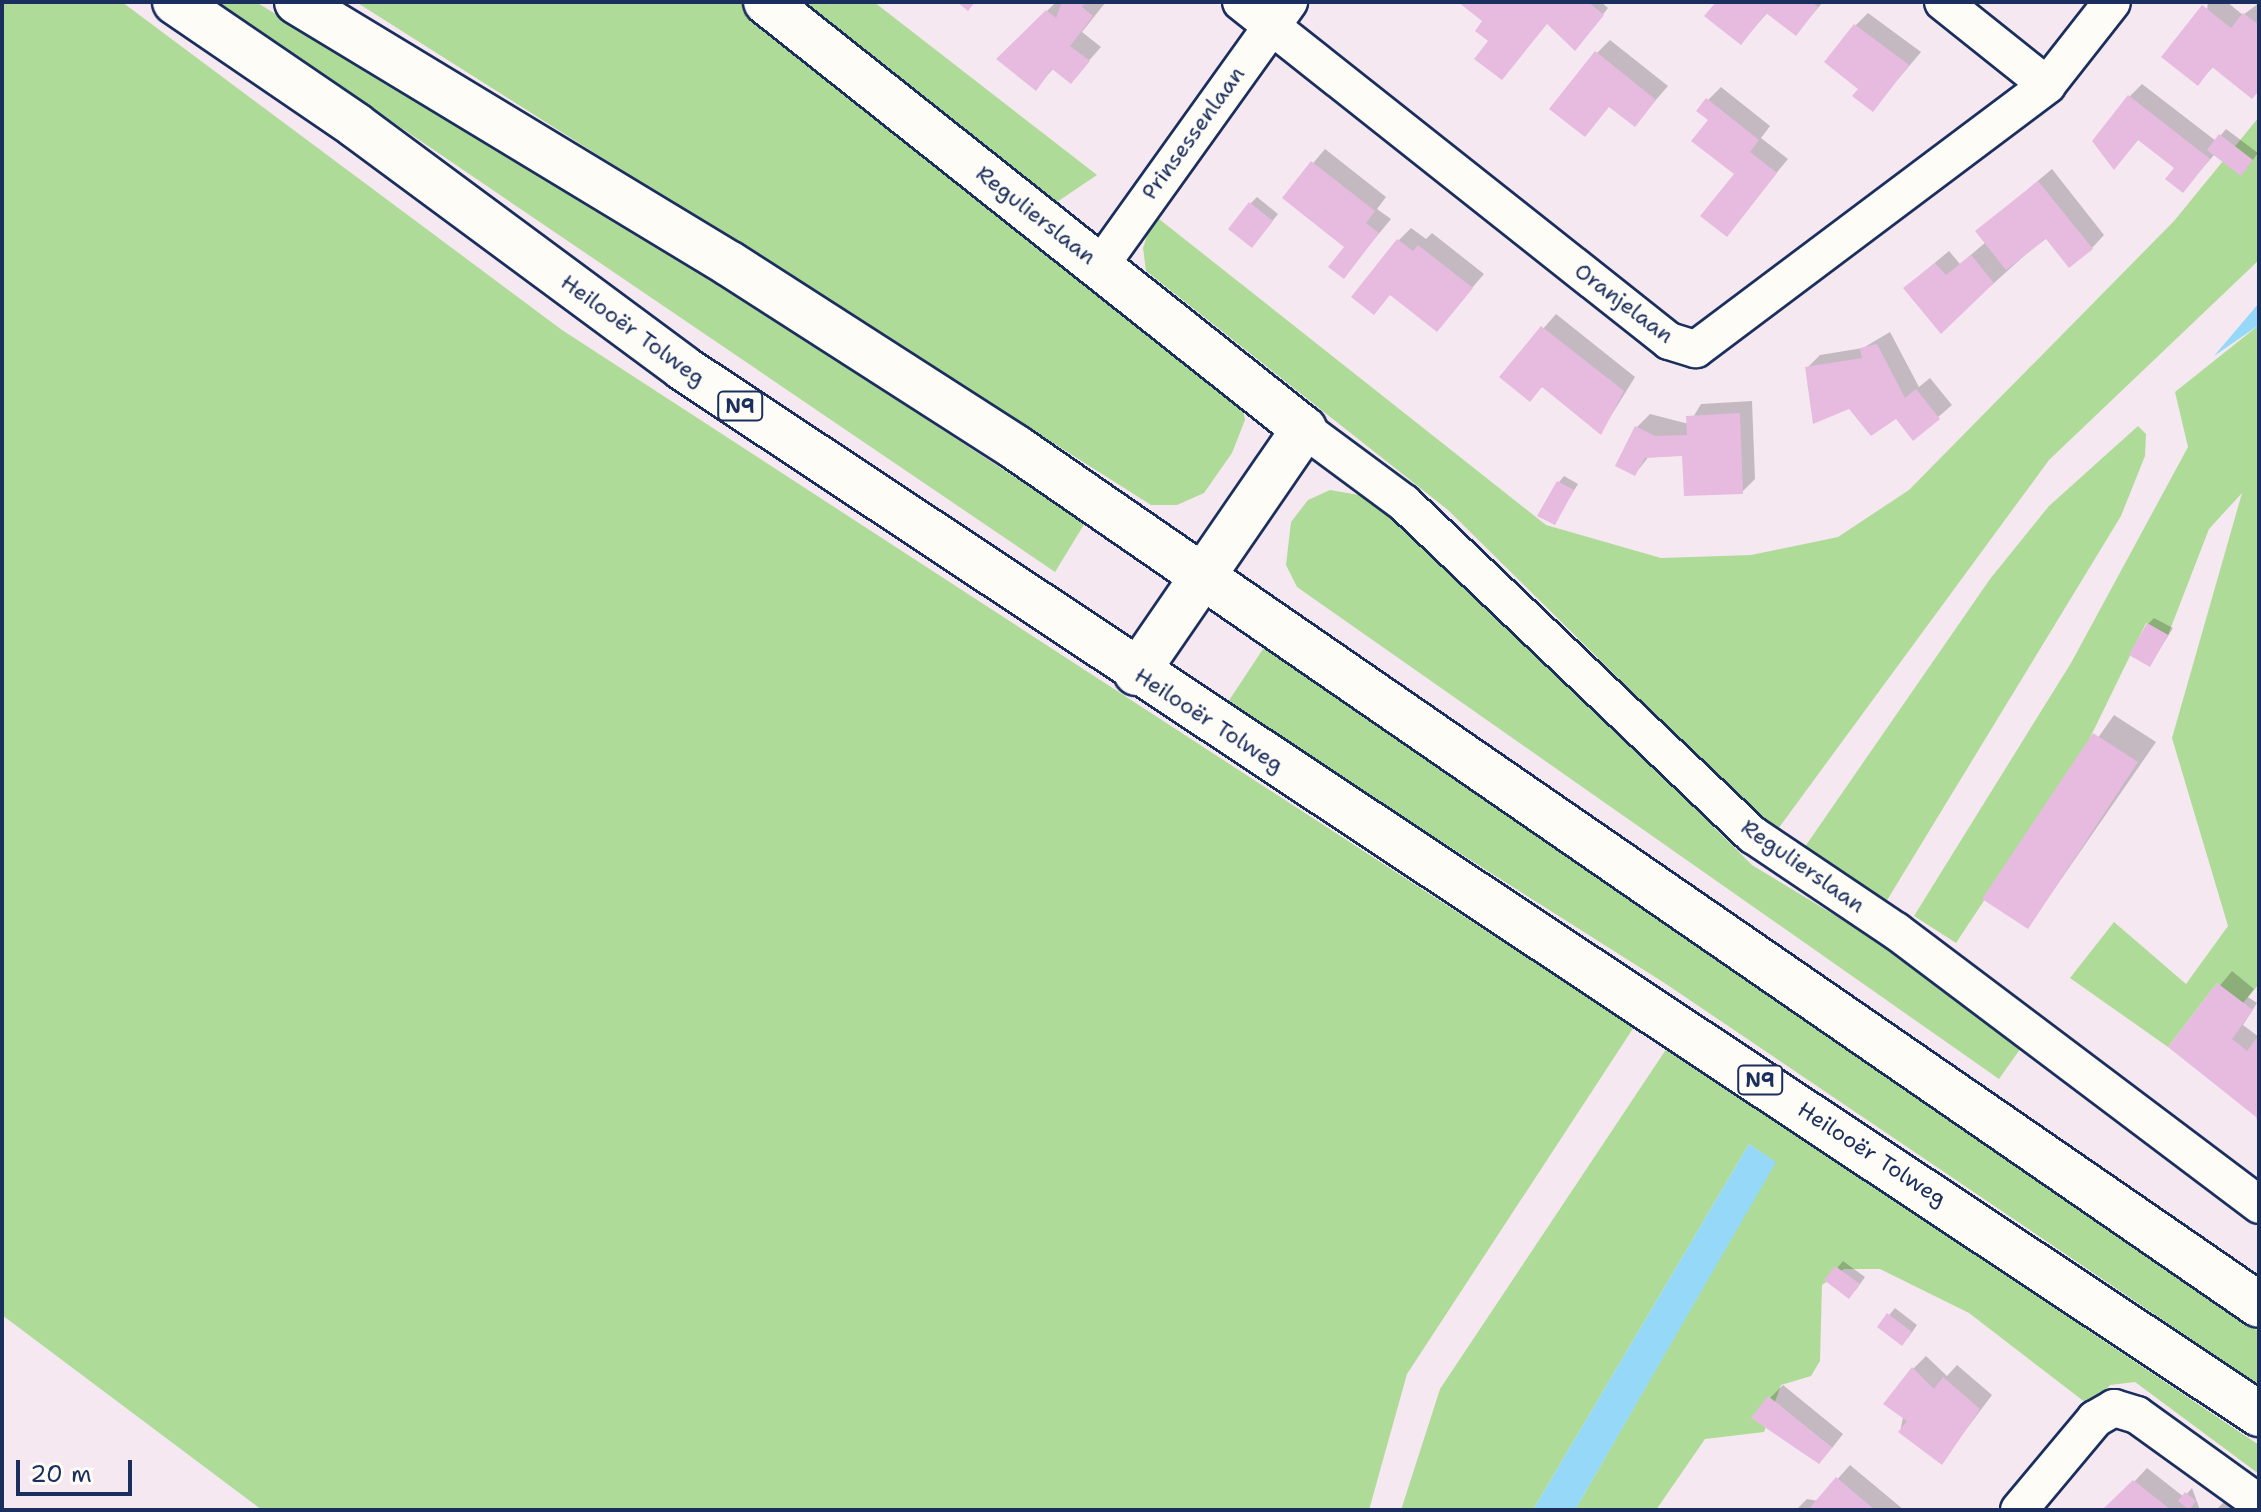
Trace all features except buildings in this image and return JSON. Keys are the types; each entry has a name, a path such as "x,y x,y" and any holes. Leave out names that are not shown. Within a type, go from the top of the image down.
{"main road":[{"name":"Heilooër Tolweg","path":"175,2 355,125 683,368 1136,673 2259,1414"},
{"path":"297,2 730,264 1206,574 2259,1305"},
{"name":"Regulierslaan","path":"766,2 1304,429"},
{"path":"1136,673 1304,429"}],"street":[{"name":"Oranjelaan","path":"1241,2 1280,14 1669,341 1696,349 2047,85 2112,2"},
{"path":"1943,2 2047,85"},
{"name":"Prinsessenlaan","path":"1100,266 1280,14"},
{"name":"Regulierslaan","path":"1304,429 1404,503 1753,835 1896,931 2259,1205"},
{"path":"2019,1510 2095,1419 2114,1408 2137,1415 2259,1503"}],"green space":[{"path":"2,2 122,2 562,330 1634,1027 1407,1374 1369,1510 262,1510 2,1315"},
{"path":"216,2 256,2 781,324 1085,523 1055,572"},
{"path":"356,2 743,2 1124,299 1242,403 1245,420 1232,453 1204,493 1177,505 1151,505"},
{"path":"800,2 874,2 1097,175 1057,202"},
{"path":"2259,117 2259,260 2049,460 1775,833 1448,510 1146,271 1143,248 1154,215 1546,525 1661,558 1751,555 1838,537 1909,490 2174,221"},
{"path":"2259,325 2259,984 2243,1003 2217,983 2168,1047 2070,978 2114,922 2186,984 2228,926 2172,738 2242,493 2209,529 2168,635 2146,623 2086,746 1956,943 1914,916 2071,663 2188,447 2175,392"},
{"path":"2138,426 2146,434 2145,456 2121,516 1886,902 1802,851 1990,579 2049,506"},
{"path":"1330,490 1376,498 1404,520 1752,865 1905,958 2023,1045 1999,1079 1297,587 1286,565 1291,522 1308,500"},
{"path":"1265,646 2259,1332 2259,1385 1666,984 1226,705"},
{"path":"1667,1048 2259,1445 2259,1474 2135,1382 2110,1385 2090,1406 1969,1313 1880,1269 1844,1269 1822,1285 1820,1361 1811,1376 1781,1385 1764,1432 1705,1439 1656,1510 1575,1510 1775,1162 1749,1144 1533,1510 1401,1510 1440,1389"}],"water":[{"path":"2259,303 2259,325 2214,356"},
{"path":"1749,1144 1776,1162 1575,1510 1533,1510"}]}
